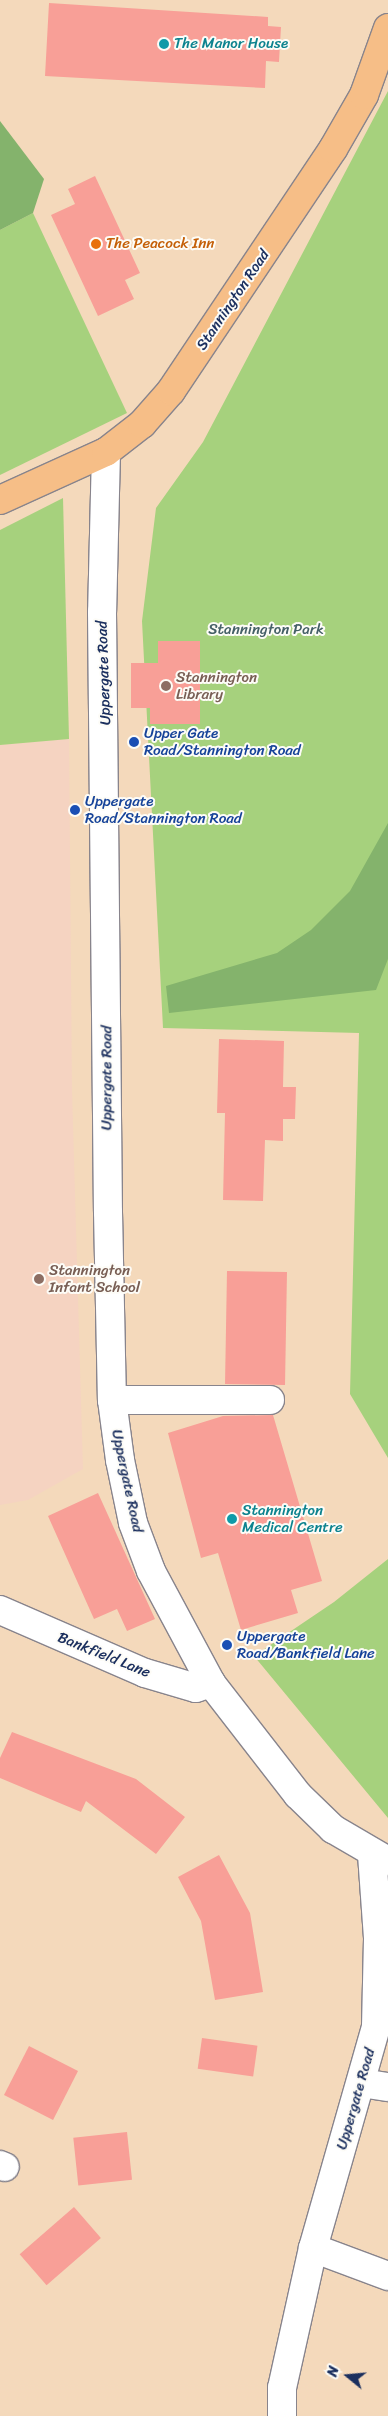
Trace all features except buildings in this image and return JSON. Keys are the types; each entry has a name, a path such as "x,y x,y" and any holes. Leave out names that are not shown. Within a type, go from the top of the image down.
{"main road":[{"name":"Stannington Road","path":"0,500 106,452 142,424 171,391 284,226 364,95 388,28"}],"street":[{"name":"Uppergate Road","path":"106,452 102,612 112,1400 133,1522 151,1572 210,1683 298,1795 333,1829 380,1858 375,2085 313,2248 282,2388 282,2416"},
{"path":"112,1400 270,1400"},
{"name":"Bankfield Lane","path":"0,1610 146,1673 196,1688 210,1683"},
{"path":"313,2248 388,2276"}],"shaded area":[{"name":"Stannington Infant School","path":"69,739 72,1090 83,1469 28,1500 0,1505 0,745"}],"green space":[{"name":"Stannington Park","path":"388,91 388,1458 350,1394 359,1033 163,1028 142,621 156,508 203,442"},
{"path":"0,121 44,179 33,213 0,230"},
{"path":"33,213 127,413 0,475 0,230"},
{"path":"63,498 69,739 0,745 0,530"},
{"path":"388,823 388,959 376,990 169,1013 166,986 277,953 311,930 350,891"},
{"path":"388,1559 388,1818 254,1656 334,1602"}],"place":[{"name":"The Manor House","path":"164,44"},
{"name":"The Peacock Inn","path":"96,244"},
{"name":"Stannington Library","path":"166,686"},
{"name":"Upper Gate Road/Stannington Road","path":"134,742"},
{"name":"Uppergate Road/Stannington Road","path":"75,810"},
{"name":"Stannington Infant School","path":"39,1279"},
{"name":"Stannington Medical Centre","path":"232,1519"},
{"name":"Uppergate Road/Bankfield Lane","path":"227,1645"}]}
